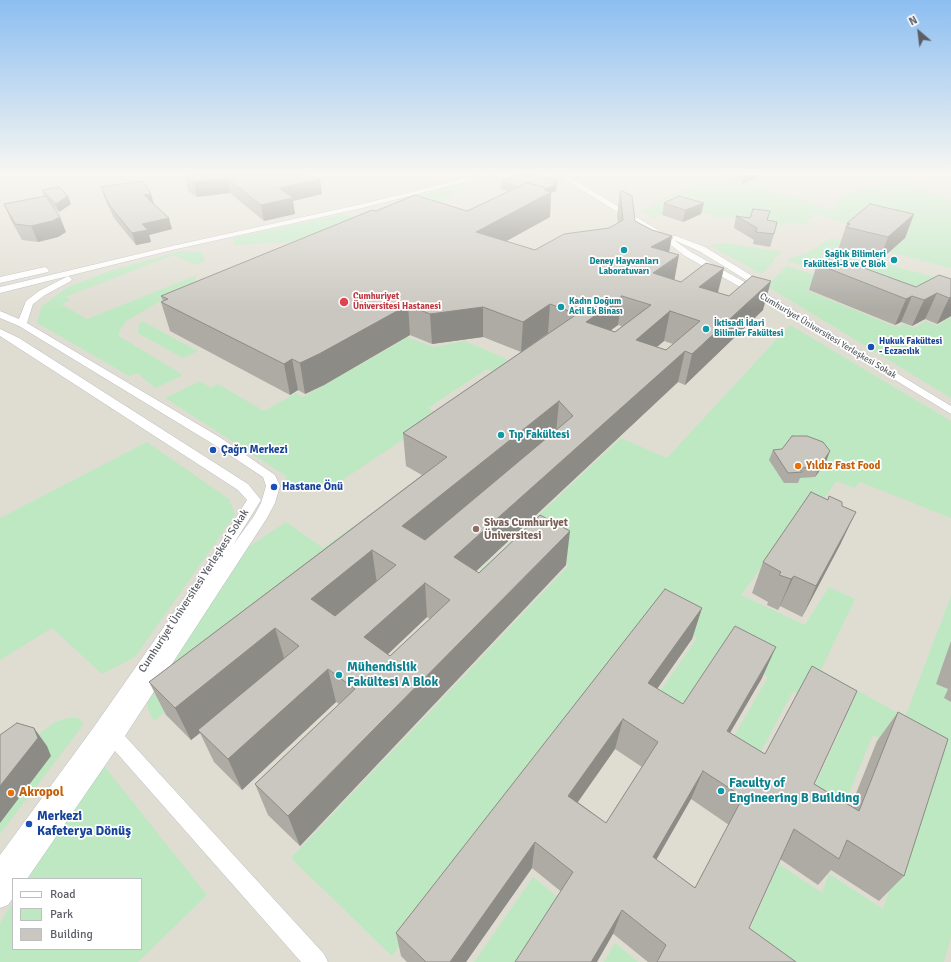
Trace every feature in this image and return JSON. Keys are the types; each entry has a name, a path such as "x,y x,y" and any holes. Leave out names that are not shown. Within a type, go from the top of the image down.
{"street":[{"path":"0,280 282,220"},
{"path":"0,290 295,220"},
{"name":"Cumhuriyet Üniversitesi Yerleşkesi Sokak","path":"635,220 675,244 688,254 770,300 951,411"},
{"name":"Cumhuriyet Üniversitesi Yerleşkesi Sokak","path":"646,220 683,242 702,248 759,283 777,297 951,403"},
{"path":"22,324 29,303 62,282 92,267"},
{"name":"Cumhuriyet Üniversitesi Yerleşkesi Sokak","path":"0,314 22,324 217,441 269,475 274,486 268,504 260,518 141,698 14,878"},
{"name":"Cumhuriyet Üniversitesi Yerleşkesi Sokak","path":"0,332 15,340 243,488 254,500 199,588 97,737 0,873"},
{"path":"113,736 316,962"},
{"name":"Cumhuriyet Üniversitesi Yerleşkesi Sokak","path":"0,897 12,880"}],"shaded area":[{"name":"Sivas Cumhuriyet Üniversitesi","path":"0,220 951,220 951,962 0,962"}],"green space":[{"path":"317,220 356,220 370,228 286,242 235,245 233,238"},
{"path":"759,220 807,220 809,222 805,225 789,222 785,226"},
{"path":"836,220 951,220 951,268 846,241 901,244 906,237"},
{"path":"831,238 844,241 833,250 949,281 951,279 951,308 787,261 791,258 807,253"},
{"path":"723,243 781,252 762,274 710,246"},
{"path":"181,251 202,252 205,261 196,265 174,255 65,297 71,300 61,304 87,319 197,275 194,282 126,321 119,332 119,336 183,375 156,388 137,373 129,376 37,323 42,306 68,287 110,271"},
{"path":"787,266 827,279 810,285 812,286 806,290 896,327 903,324 914,328 926,321 937,326 951,317 951,398 767,286"},
{"path":"142,321 198,351 183,358 138,333 139,325"},
{"path":"790,325 951,421 951,518 860,482 854,488 836,481 812,518 798,518 741,595 805,625 829,587 855,599 821,670 905,717 951,596 951,937 944,962 757,962 740,950 779,864 822,893 829,874 883,909 931,767 873,735 834,830 803,811 845,720 793,691 748,776 721,759 768,677 721,651 671,728 646,712 697,638 655,615 392,956 291,858 569,565 537,546 458,591 621,438 667,458"},
{"path":"401,335 433,347 465,341 513,362 496,373 487,369 428,408 440,415 329,489 322,484 286,486 286,476 165,398 200,381 211,388 218,384 264,411 296,393 303,397 400,342 393,339"},
{"path":"147,442 229,499 235,515 135,657 102,674 52,628 0,660 0,518"},
{"path":"411,485 434,498 154,721 149,712 147,703 247,548 286,522 323,548"},
{"path":"68,718 78,718 84,724 0,834 0,763 55,722"},
{"path":"105,767 207,895 138,962 0,962 0,923 12,904 12,950 142,950 142,878 28,878 85,789"},
{"path":"533,877 560,899 519,962 474,962"},
{"path":"615,943 638,962 604,962"}],"building":[{"path":"13,220 54,220 31,226 15,224"},
{"path":"121,220 160,220 142,224 148,230 132,233"},
{"path":"348,220 499,220 476,232 535,250 564,234 609,228 623,220 635,220 652,230 672,236 651,247 679,255 653,273 681,282 706,263 724,268 699,287 729,296 752,276 771,281 692,354 685,351 454,557 479,573 540,515 570,531 288,816 255,784 355,689 328,669 228,759 198,730 299,646 275,628 175,708 149,682 447,457 403,433 577,314 550,304 523,322 483,307 430,314 408,305 319,354 300,363 292,359 284,364 161,302 168,299 161,296","holes":["622,296 651,305 615,332 586,322","670,311 700,321 666,350 636,340","559,401 573,416 425,540 402,526","372,550 396,565 335,616 311,599","425,583 450,600 390,656 364,637"]},
{"path":"743,220 767,220 777,222 774,234 756,232 757,228"},
{"path":"851,220 907,220 888,237 846,227 850,224 847,223"},
{"path":"834,257 916,287 939,275 951,279 951,297 949,298 937,293 924,300 912,296 906,299 817,264"},
{"path":"792,436 807,436 823,442 830,451 819,467 799,468 802,472 788,473 773,450 782,449"},
{"path":"811,492 828,500 829,496 842,502 842,506 856,512 816,586 794,576 791,579 779,575 781,572 763,562"},
{"name":"Faculty of Engineering B Building","path":"665,589 702,608 648,683 683,704 735,626 776,647 727,731 765,754 812,666 857,691 814,784 859,811 898,712 948,739 904,876 847,840 839,859 794,829 749,928 796,962 657,962 666,945 622,910 591,962 515,962 573,872 535,842 450,962 426,962 396,933","holes":["623,719 658,742 606,823 568,796","703,771 743,797 695,888 653,857"]},
{"path":"17,723 34,728 38,738 0,786 0,735"}],"place":[{"name":"Deney Hayvanları Laboratuvarı","path":"624,250"},
{"name":"Sağlık Bilimleri Fakültesi-B ve C Blok","path":"894,260"},
{"name":"Cumhuriyet Üniversitesi Hastanesi","path":"344,302"},
{"name":"Kadın Doğum Acil Ek Binası","path":"561,307"},
{"name":"İktisadi İdari Bilimler Fakültesi","path":"706,329"},
{"name":"Hukuk Fakültesi - Eczacılık","path":"871,347"},
{"name":"Tıp Fakültesi","path":"501,435"},
{"name":"Çağrı Merkezi","path":"213,450"},
{"name":"Yıldız Fast Food","path":"798,466"},
{"name":"Hastane Önü","path":"274,487"},
{"name":"Sivas Cumhuriyet Üniversitesi","path":"476,529"},
{"name":"Mühendislik Fakültesi A Blok","path":"339,675"},
{"name":"Faculty of Engineering B Building","path":"721,791"},
{"name":"Akropol","path":"11,793"},
{"name":"Merkezi Kafeterya Dönüş","path":"29,824"}]}
